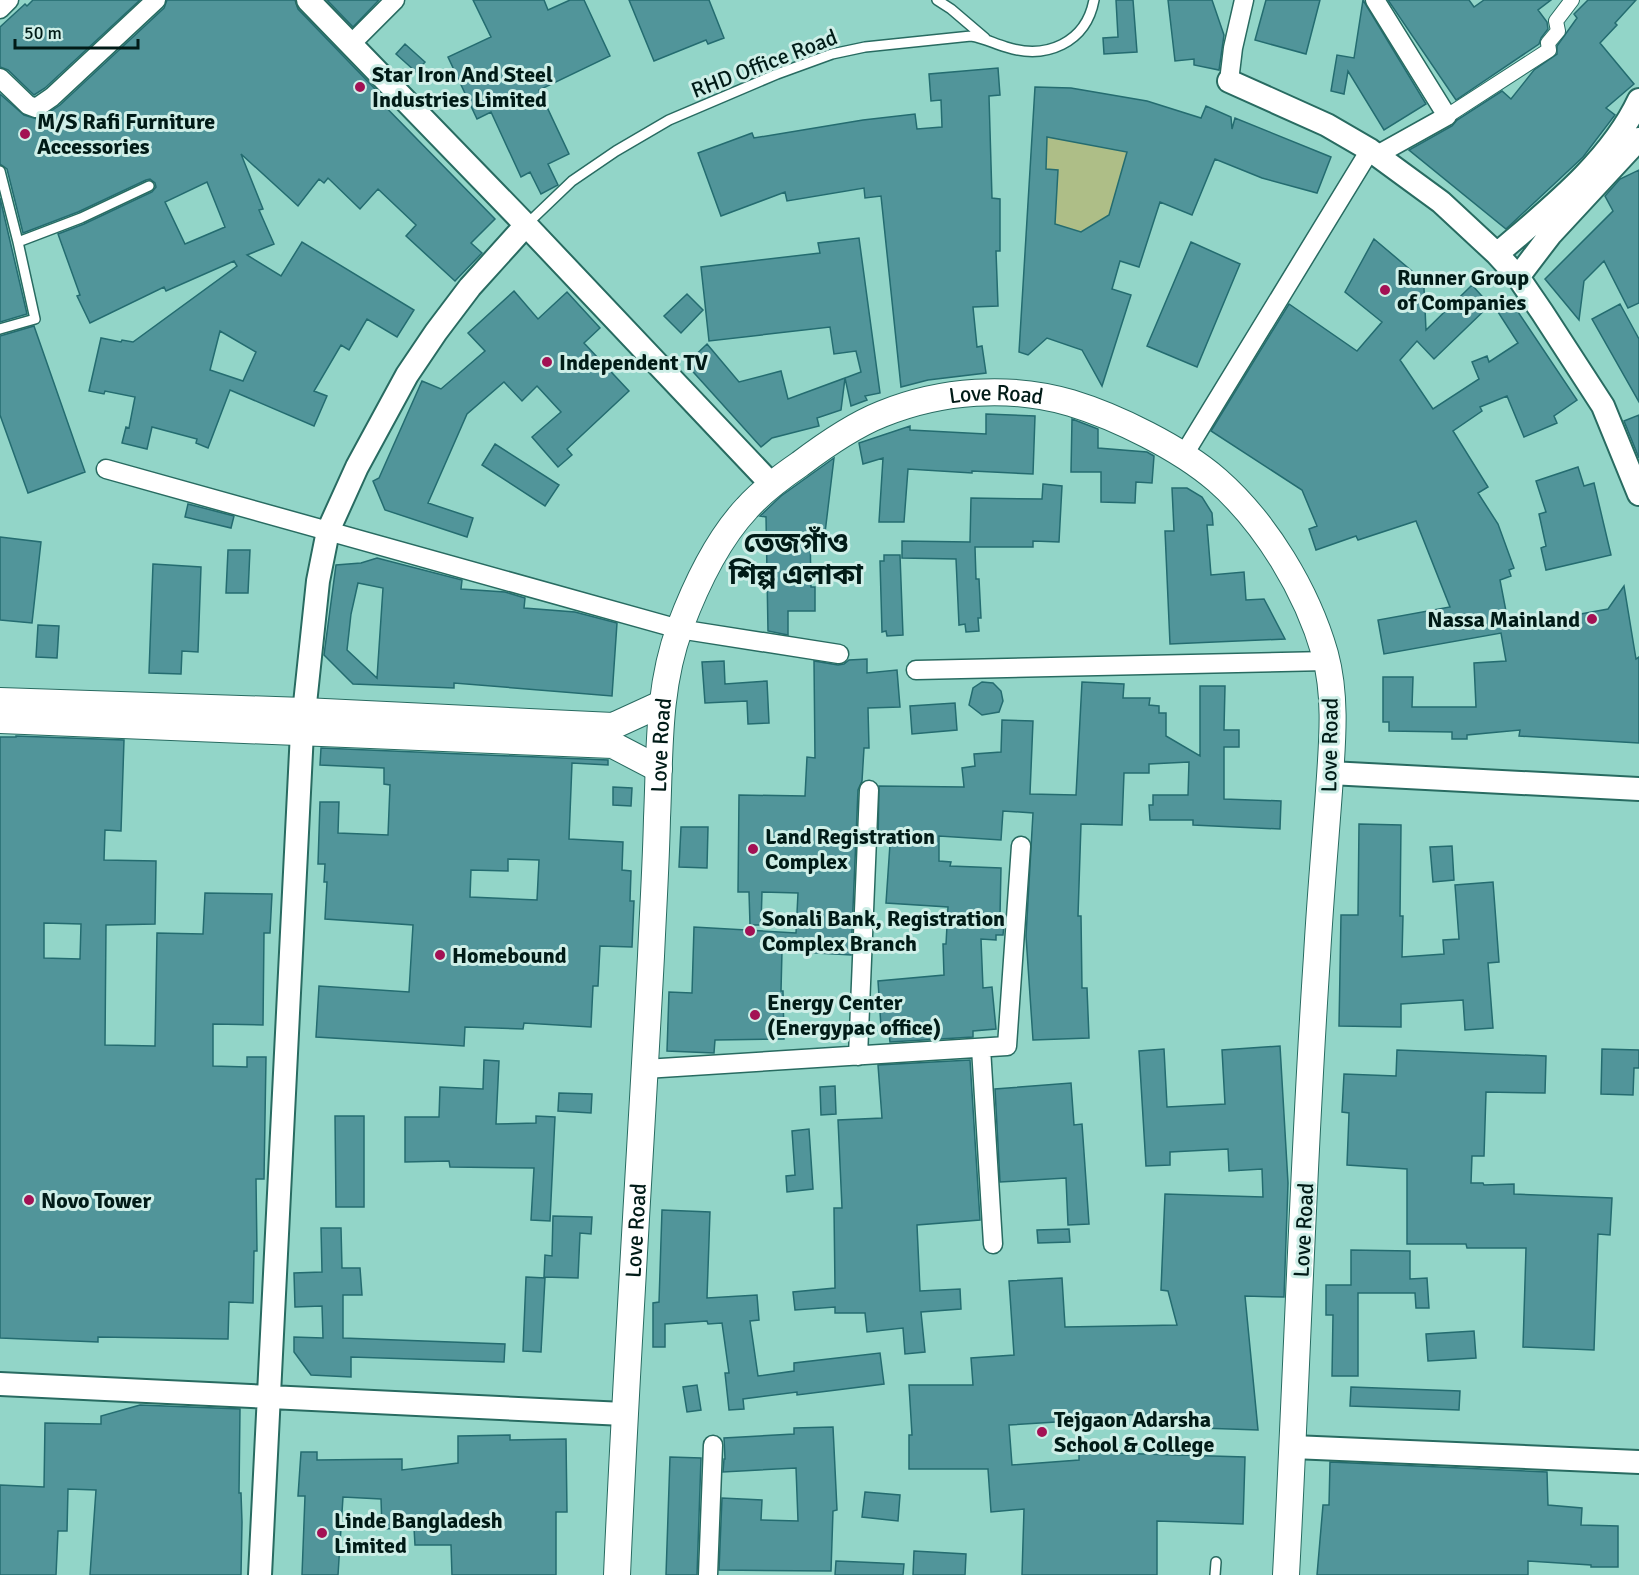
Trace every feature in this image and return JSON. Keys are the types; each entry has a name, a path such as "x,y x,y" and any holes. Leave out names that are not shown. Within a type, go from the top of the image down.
{"main road":[{"name":"Love Road","path":"617,1575 624,1414 645,1069 661,704 679,629 709,562 723,537 747,507 772,484 820,449 878,415 934,399 995,391 1040,395 1090,409 1130,427 1183,456 1216,480 1253,518 1291,574 1316,628 1327,661 1333,725 1317,962 1286,1575"},
{"path":"0,700 303,722 613,736 659,769"},
{"path":"613,736 661,704"},
{"path":"0,720 303,722"}],"street":[{"path":"0,9 9,0"},
{"path":"0,78 28,105 36,108 40,106 156,0"},
{"path":"308,0 772,484"},
{"path":"352,44 395,0"},
{"path":"1244,0 1233,48 1229,81 1327,125 1374,152 1441,202 1497,254 1518,277 1603,406 1639,494"},
{"path":"1375,0 1447,116"},
{"path":"1183,456 1374,152 1447,116 1549,50 1548,43 1558,31 1556,21 1572,0"},
{"path":"1497,254 1573,187 1615,140 1639,100"},
{"path":"1518,277 1550,235 1639,139"},
{"path":"260,1575 303,722 318,580 328,531 357,467 407,375 470,287 526,225"},
{"path":"1542,312 1538,291 1539,275 1550,235"},
{"path":"106,469 679,629 839,654"},
{"path":"916,670 1327,661"},
{"path":"1330,773 1639,789"},
{"path":"858,1056 868,790"},
{"path":"645,1069 1007,1046 1021,846"},
{"path":"981,1048 993,1244"},
{"path":"0,1384 624,1414"},
{"path":"708,1575 713,1445"},
{"path":"1293,1447 1639,1462"}],"lane":[{"path":"937,0 985,38"},
{"name":"RHD Office Road","path":"526,225 572,181 616,150 669,120 777,74 832,54 865,47 971,36 1026,51 1058,48 1077,36 1091,16 1094,0"},
{"path":"0,171 35,319 0,330"},
{"path":"18,242 81,218 149,186"},
{"path":"1215,1575 1216,1562"}],"green space":[{"path":"1047,137 1127,152 1109,215 1081,232 1055,224 1058,170 1046,169"}],"building":[{"path":"33,0 140,0 45,88 34,95 8,70 0,67 0,27 25,4 27,6"},
{"path":"167,0 295,0 298,9 377,91 373,94 495,219 471,243 482,253 455,281 406,236 416,225 378,189 360,209 328,178 324,183 319,179 298,206 241,154 263,209 259,210 274,244 247,255 281,276 302,242 414,310 397,337 367,319 349,350 341,345 314,391 327,396 314,426 230,390 208,448 196,443 197,439 152,427 147,449 122,443 126,427 129,428 135,397 105,391 104,394 89,391 101,338 133,342 237,266 234,261 166,291 164,287 90,323 77,296 80,295 58,234 152,192 156,187 155,183 150,179 146,180 78,212 23,233 7,169 0,164 0,94 24,115 37,119 42,117 60,105 164,8","holes":["207,182 225,227 185,244 165,202","220,331 256,352 243,381 210,370"]},
{"path":"327,0 379,0 353,27"},
{"path":"473,0 544,0 548,10 570,0 584,0 610,56 539,90 569,154 548,164 558,185 541,194 530,172 521,177 491,112 477,119 448,57 491,37"},
{"path":"629,0 709,0 724,38 708,44 706,40 654,61"},
{"path":"1116,0 1133,0 1137,52 1104,54 1103,38 1118,37"},
{"path":"1168,0 1212,0 1224,35 1219,70 1194,65 1194,59 1175,61"},
{"path":"1266,0 1320,0 1306,54 1255,40"},
{"path":"1363,0 1426,104 1384,130 1348,71 1344,94 1331,91 1337,55 1354,58"},
{"path":"1388,0 1469,0 1474,7 1484,0 1551,0 1538,10 1547,22 1548,29 1539,44 1456,100"},
{"path":"1588,0 1636,0 1600,43 1634,84 1606,108 1615,115 1583,157 1506,229 1409,150 1452,126 1457,120 1502,91 1511,99 1534,70 1557,54 1557,46 1577,18 1574,14"},
{"path":"405,44 425,62 416,72 396,54"},
{"path":"998,68 1000,95 989,96 992,198 1000,199 1000,251 996,251 998,306 973,307 977,347 982,346 986,373 928,380 901,387 881,196 865,198 864,188 787,201 785,192 721,216 698,153 752,133 754,138 915,114 917,129 942,127 941,100 931,101 929,74"},
{"path":"1035,87 1071,88 1147,101 1201,118 1206,106 1231,117 1232,129 1235,118 1331,157 1317,193 1262,178 1215,159 1192,215 1160,202 1139,267 1120,261 1112,289 1131,295 1102,386 1082,350 1047,338 1028,355 1019,352","holes":["1047,137 1127,152 1109,215 1081,232 1055,224 1058,170 1046,169"]},
{"path":"1639,170 1639,303 1628,308 1604,261 1584,281 1579,320 1545,279 1613,211 1605,196 1620,179"},
{"path":"0,198 27,314 0,322"},
{"path":"859,238 880,393 865,396 867,400 851,406 845,378 861,372 856,351 834,354 830,327 709,341 701,267 820,253 818,243"},
{"path":"1374,239 1413,272 1424,288 1426,330 1472,285 1490,305 1434,359 1417,341 1400,360 1433,409 1479,379 1472,362 1487,356 1489,362 1518,343 1498,312 1512,303 1577,400 1554,416 1557,423 1524,437 1507,396 1480,407 1482,411 1453,431 1488,487 1478,493 1498,524 1514,568 1509,570 1511,576 1500,580 1509,627 1608,609 1624,586 1636,659 1639,657 1639,743 1519,736 1520,730 1467,735 1467,739 1452,739 1452,732 1389,731 1389,722 1383,722 1383,677 1413,677 1412,707 1476,707 1474,663 1506,661 1501,633 1384,654 1378,620 1450,607 1416,521 1358,540 1356,536 1316,550 1309,529 1317,526 1302,490 1211,431 1289,304 1357,351 1382,322 1345,292"},
{"path":"1191,242 1240,264 1197,367 1147,346"},
{"path":"514,291 538,319 567,292 600,328 584,343 629,391 567,449 572,455 558,467 532,437 561,412 537,386 522,401 504,382 467,414 428,503 473,518 467,537 385,510 373,481 379,478 422,381 441,389 485,351 468,333"},
{"path":"687,294 703,310 681,333 664,316"},
{"path":"1620,304 1639,339 1639,402 1592,319"},
{"path":"34,326 85,472 28,493 0,415 0,336"},
{"path":"707,344 739,382 781,371 788,399 845,378 841,410 817,418 819,426 772,438 761,447 686,364"},
{"path":"986,414 1035,416 1033,474 908,469 904,522 879,522 883,458 863,464 859,443 910,426 910,430 986,434"},
{"path":"1639,415 1639,458 1624,421"},
{"path":"1072,419 1098,429 1098,448 1147,452 1154,456 1152,483 1136,482 1135,503 1101,502 1101,472 1071,472"},
{"path":"495,444 559,485 545,506 482,465"},
{"path":"834,458 825,533 810,532 811,587 815,587 815,611 788,611 788,635 768,631 766,517 760,516 781,496"},
{"path":"1578,467 1584,486 1594,483 1611,555 1546,570 1541,548 1546,546 1539,514 1546,512 1536,481"},
{"path":"1043,484 1062,486 1059,542 1033,541 1033,547 975,547 981,618 978,618 979,631 966,632 965,624 959,625 956,559 902,558 902,541 970,542 971,498 1042,499"},
{"path":"1172,488 1187,488 1202,497 1212,513 1213,525 1207,525 1211,575 1244,572 1246,600 1264,599 1285,639 1170,644 1165,531 1174,531"},
{"path":"188,504 234,516 231,528 185,517"},
{"path":"0,537 41,542 32,623 0,620"},
{"path":"228,550 250,550 248,593 226,593"},
{"path":"884,555 900,555 903,635 887,636 886,631 882,632 880,561 884,561"},
{"path":"377,558 462,580 461,589 505,592 525,598 524,608 575,612 617,623 612,696 454,683 454,688 353,684 324,655 336,565 361,563","holes":["358,583 383,588 377,678 347,650 351,614"]},
{"path":"153,564 201,567 198,652 182,651 181,674 149,673"},
{"path":"38,625 59,626 57,658 36,657"},
{"path":"867,659 867,673 897,670 900,707 868,708 869,748 864,748 862,781 858,790 851,955 782,951 781,991 783,991 784,1039 715,1040 714,1053 667,1051 669,992 692,993 694,927 796,933 798,893 762,892 761,925 750,925 749,892 738,892 739,795 805,796 807,757 815,758 814,661 838,665 849,660"},
{"path":"724,661 725,684 767,681 769,723 748,724 747,701 705,703 702,662"},
{"path":"982,682 993,683 1001,691 1003,701 999,712 982,715 969,705 973,688"},
{"path":"1082,682 1124,684 1123,698 1150,698 1149,705 1159,706 1159,713 1166,713 1166,736 1200,756 1200,686 1225,686 1224,730 1239,730 1239,747 1224,747 1224,799 1281,801 1280,829 1193,825 1193,820 1150,820 1149,805 1153,805 1153,795 1188,795 1189,762 1149,764 1149,773 1124,773 1122,825 1081,824 1078,916 1081,916 1082,988 1087,988 1089,1038 1033,1040 1026,936 1033,813 1003,811 1001,840 939,836 939,861 951,862 950,866 1001,868 1000,915 1005,915 1003,935 996,935 996,940 981,939 983,988 992,987 996,1029 973,1031 973,1037 890,1042 888,1026 881,1027 878,981 944,975 943,944 946,944 948,907 886,903 890,844 878,844 879,786 964,787 962,768 975,766 974,754 1001,752 1002,720 1033,721 1030,794 1076,795"},
{"path":"955,703 957,730 912,734 910,706"},
{"path":"0,737 124,740 121,831 105,830 104,860 156,861 155,924 106,925 105,1045 155,1046 157,933 203,934 205,893 272,894 270,933 264,933 263,1025 213,1024 213,1066 247,1067 247,1057 266,1057 264,1179 256,1179 257,1251 254,1251 253,1303 229,1302 228,1339 98,1337 98,1342 0,1338","holes":["44,923 81,924 80,959 44,958"]},
{"path":"321,748 608,760 608,765 572,763 569,839 623,842 622,870 631,871 630,901 634,901 632,947 600,946 598,986 593,986 591,1027 524,1023 523,1029 465,1027 464,1046 316,1037 319,986 409,992 413,925 325,919 327,882 324,882 325,864 318,864 320,802 339,802 338,833 388,835 390,785 384,784 384,768 320,765","holes":["508,859 539,860 537,900 470,897 471,870 508,871"]},
{"path":"613,787 632,788 631,806 613,805"},
{"path":"1359,824 1401,825 1402,957 1444,954 1443,940 1459,939 1455,885 1493,882 1499,962 1488,963 1493,1028 1465,1030 1463,1000 1401,1004 1401,1027 1339,1026 1341,915 1358,915"},
{"path":"681,827 708,827 707,868 679,867"},
{"path":"1452,846 1454,880 1433,882 1430,847"},
{"path":"1280,1046 1288,1183 1284,1297 1245,1296 1258,1430 1172,1427 1173,1414 1072,1416 1072,1421 1009,1425 1012,1465 1079,1460 1079,1452 1245,1457 1243,1524 1157,1521 1157,1575 1022,1575 1024,1509 991,1512 988,1469 909,1469 909,1435 912,1435 909,1385 973,1385 971,1358 1014,1355 1009,1281 1062,1278 1065,1327 1177,1325 1168,1291 1161,1290 1165,1194 1263,1197 1262,1169 1229,1171 1228,1149 1170,1152 1170,1165 1146,1166 1139,1051 1164,1049 1167,1107 1225,1104 1222,1050"},
{"path":"1602,1049 1639,1050 1639,1068 1634,1068 1633,1095 1601,1094"},
{"path":"1397,1050 1546,1056 1545,1093 1486,1092 1484,1156 1472,1156 1471,1183 1514,1184 1514,1194 1612,1198 1610,1235 1598,1234 1594,1350 1523,1347 1526,1248 1467,1248 1466,1244 1407,1244 1407,1169 1347,1165 1349,1113 1342,1112 1344,1074 1396,1076"},
{"path":"484,1060 499,1061 496,1124 536,1123 536,1116 555,1117 550,1221 531,1220 534,1168 450,1167 449,1161 405,1162 405,1117 439,1117 440,1087 483,1089"},
{"path":"970,1060 980,1220 917,1225 920,1291 960,1289 961,1309 921,1312 925,1352 905,1354 903,1328 867,1332 865,1313 835,1313 835,1307 795,1310 793,1292 835,1288 834,1208 842,1208 838,1120 882,1118 878,1065"},
{"path":"1071,1083 1074,1125 1082,1124 1089,1224 1068,1225 1066,1178 1000,1182 995,1089"},
{"path":"835,1086 836,1114 821,1115 820,1087"},
{"path":"559,1093 592,1094 591,1113 558,1111"},
{"path":"335,1116 364,1116 364,1207 336,1207"},
{"path":"809,1129 813,1189 787,1192 786,1176 795,1175 792,1131"},
{"path":"662,1210 710,1212 707,1298 757,1295 759,1320 750,1321 758,1376 794,1371 794,1363 880,1353 884,1384 743,1399 744,1409 729,1410 725,1373 729,1373 722,1323 708,1324 707,1321 665,1324 665,1347 653,1347 653,1303 659,1302"},
{"path":"553,1216 592,1217 591,1234 580,1233 578,1278 544,1277 545,1255 552,1256"},
{"path":"321,1228 341,1228 342,1268 360,1268 362,1295 343,1295 343,1338 505,1344 504,1362 351,1357 351,1377 311,1375 294,1352 294,1337 323,1338 322,1306 295,1307 294,1273 322,1272"},
{"path":"1069,1229 1070,1242 1038,1243 1037,1230"},
{"path":"1351,1250 1410,1251 1410,1279 1427,1278 1429,1308 1416,1308 1415,1293 1358,1293 1358,1376 1332,1376 1333,1315 1326,1315 1326,1285 1351,1285"},
{"path":"526,1277 545,1278 541,1352 523,1351"},
{"path":"1474,1331 1476,1358 1428,1361 1426,1334"},
{"path":"697,1385 701,1410 687,1412 683,1387"},
{"path":"1351,1387 1460,1391 1459,1410 1350,1406"},
{"path":"140,1405 240,1409 241,1575 90,1575 96,1490 68,1489 67,1531 58,1531 56,1575 0,1575 0,1485 44,1487 45,1423 101,1424 101,1416"},
{"path":"833,1427 837,1510 833,1511 831,1571 719,1570 722,1498 762,1500 761,1520 798,1521 796,1468 723,1472 724,1438 794,1434 794,1428"},
{"path":"510,1435 510,1440 566,1439 567,1512 556,1512 556,1575 452,1575 451,1545 415,1545 414,1528 382,1529 381,1499 343,1497 338,1575 302,1575 305,1496 298,1496 301,1452 317,1452 317,1460 402,1459 402,1470 458,1463 458,1436"},
{"path":"670,1457 701,1458 697,1575 666,1575"},
{"path":"1330,1462 1547,1472 1548,1505 1582,1508 1581,1525 1618,1526 1618,1567 1528,1561 1528,1575 1317,1575 1323,1505 1329,1505"},
{"path":"865,1492 900,1495 898,1521 862,1517"},
{"path":"914,1551 966,1554 965,1575 913,1575"},
{"path":"836,1561 904,1564 903,1575 835,1575"}],"place":[{"name":"Star Iron And Steel Industries Limited","path":"360,87"},
{"name":"M/S Rafi Furniture Accessories","path":"25,134"},
{"name":"Runner Group of Companies","path":"1385,290"},
{"name":"Independent TV","path":"547,362"},
{"name":"Nassa Mainland","path":"1592,619"},
{"name":"Land Registration Complex","path":"753,849"},
{"name":"Sonali Bank, Registration Complex Branch","path":"750,931"},
{"name":"Homebound","path":"440,955"},
{"name":"Energy Center (Energypac office)","path":"755,1015"},
{"name":"Novo Tower","path":"29,1200"},
{"name":"Tejgaon Adarsha School & College","path":"1042,1432"},
{"name":"Linde Bangladesh Limited","path":"322,1533"}],"district":[{"name":"তেজগাঁও শিল্প এলাকা","path":"796,558"}]}
